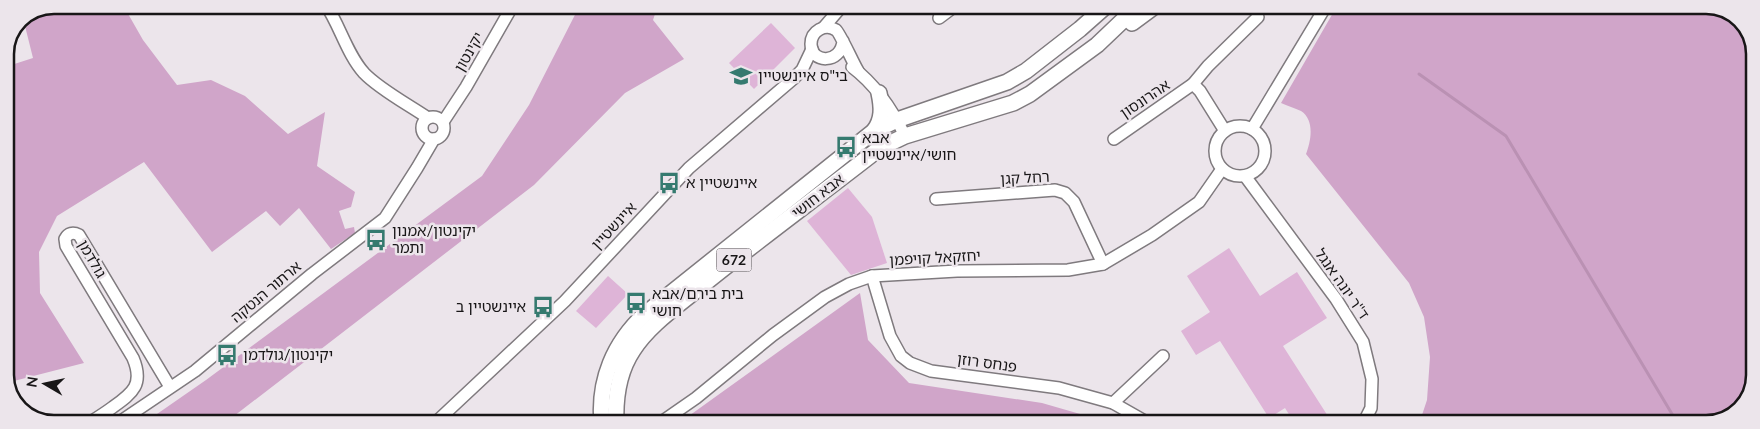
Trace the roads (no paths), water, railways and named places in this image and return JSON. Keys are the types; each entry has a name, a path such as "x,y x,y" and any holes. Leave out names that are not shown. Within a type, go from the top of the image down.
{"main road":[{"name":"אבא חושי","path":"602,415 606,376 617,346 630,328 645,314 874,131 897,120 1007,82 1026,71 1097,14"},
{"name":"אבא חושי","path":"616,415 621,378 632,351 656,324 716,275 880,148 905,136 1013,103 1044,84 1097,45 1130,14"},
{"path":"1097,45 1120,32 1144,14"},
{"path":"874,131 882,109 879,93"}],"street":[{"path":"333,14 357,62 365,73 431,126"},
{"name":"יקינטון","path":"431,126 466,87 508,14"},
{"path":"836,14 824,27 818,29 812,38 812,49 818,57 833,58 846,63 858,71 892,109 905,136"},
{"path":"833,58 840,52 842,14"},
{"path":"939,18 944,14"},
{"path":"1252,129 1321,14"},
{"name":"אהרונסון","path":"1114,139 1193,84 1208,66 1258,17"},
{"path":"824,27 834,29 841,37 858,71"},
{"name":"איינשטיין","path":"443,415 565,300 689,168 793,79 802,70 812,49"},
{"name":"אהרונסון","path":"1193,84 1200,91 1224,131"},
{"name":"ארתור הנטקה","path":"130,415 195,371 312,274 385,218 417,168 431,126"},
{"path":"1238,126 1252,129 1259,135 1265,151 1260,167 1253,173 1245,176 1229,174 1217,162 1215,154 1219,138 1224,131 1238,126"},
{"name":"יחזקאל קויפמן","path":"672,415 825,297 849,284 872,276 957,271 1068,270 1103,264 1152,235 1199,202 1222,169"},
{"name":"ד''ר יונה אנגל","path":"1245,176 1336,300 1363,342 1372,379 1371,408 1368,415"},
{"name":"רחל קגן","path":"936,199 1055,190 1065,193 1074,202 1103,264"},
{"name":"גולדמן","path":"101,415 134,389 138,374 133,358 66,246 65,239 69,234 79,235 170,387"},
{"name":"פנחס רוזן","path":"872,276 890,336 901,356 910,363 931,371 1059,388 1113,402 1135,415"},
{"path":"1113,402 1163,356"}],"waterway":[{"path":"1419,74 1506,136 1673,415"}],"place":[{"name":"בי\"ס איינשטיין","path":"741,76"},
{"name":"אבא חושי/איינשטיין","path":"846,147"},
{"name":"איינשטיין א","path":"669,183"},
{"name":"יקינטון/אמנון ותמר","path":"376,240"},
{"name":"בית בירם/אבא חושי","path":"636,303"},
{"name":"איינשטיין ב","path":"543,307"},
{"name":"יקינטון/גולדמן","path":"227,355"}]}
